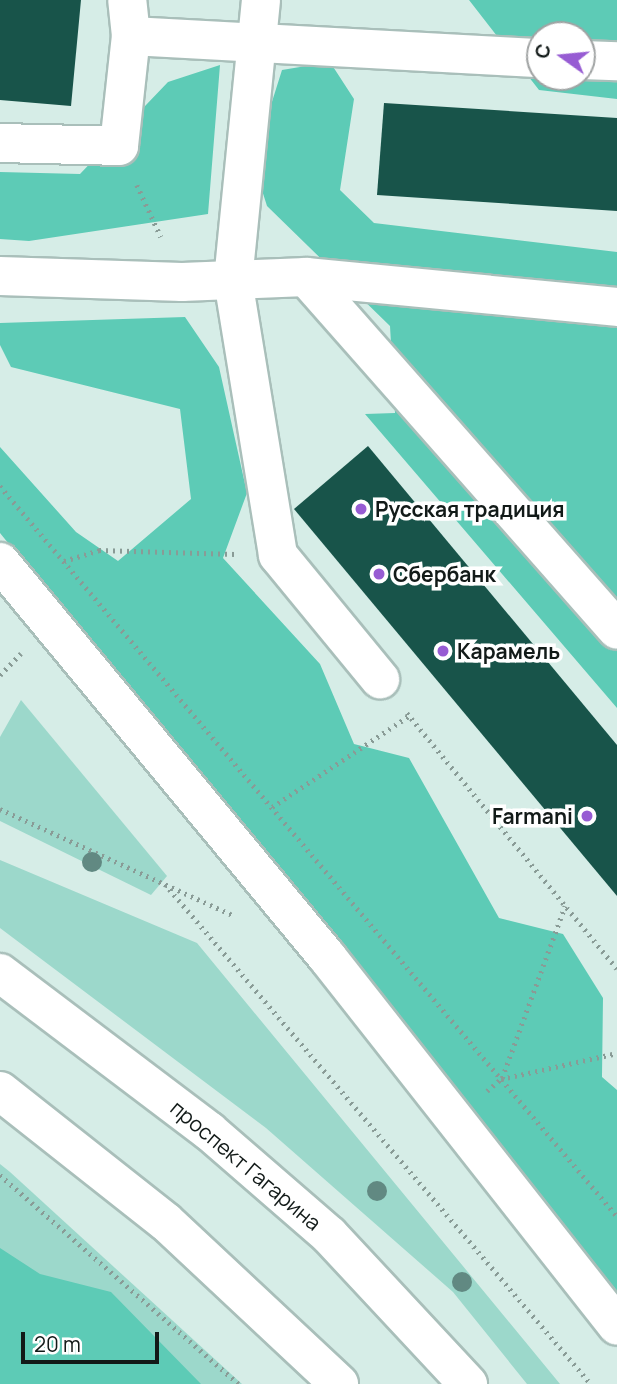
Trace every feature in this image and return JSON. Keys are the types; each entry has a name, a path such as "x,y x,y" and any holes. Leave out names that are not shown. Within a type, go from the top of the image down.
{"street":[{"path":"261,0 233,280 278,555 380,679"},
{"path":"0,143 119,146 129,18 257,44 526,57"},
{"path":"596,60 617,61"},
{"path":"0,276 182,282 306,277 617,307"},
{"path":"306,277 617,631"},
{"path":"0,562 327,957 617,1326"},
{"name":"проспект Гагарина","path":"0,973 209,1131 329,1235 468,1384"},
{"path":"0,1091 166,1222 338,1384"}],"path":[{"path":"119,146 182,282"},
{"path":"0,486 617,1216"},
{"path":"64,561 99,550 278,555"},
{"path":"380,679 617,969"},
{"path":"272,807 409,716"},
{"path":"0,809 239,918"},
{"path":"165,884 591,1384"},
{"path":"501,1079 565,906"},
{"path":"501,1079 617,1053"},
{"path":"0,1175 239,1384"}],"green space":[{"path":"469,0 617,0 617,99 548,91 596,91 596,21 526,21 526,73"},
{"path":"330,62 354,99 340,190 374,223 617,252 617,708 365,414 395,413 390,326 267,206 253,162 282,70"},
{"path":"220,65 208,214 29,241 0,239 0,172 80,174 168,82"},
{"path":"185,317 219,367 247,493 223,558 320,664 354,744 409,758 499,918 563,934 603,998 602,1077 617,1090 617,1295 0,533 0,447 76,532 118,561 191,499 180,409 11,367 0,345 0,323"},
{"path":"21,700 167,876 151,895 0,821 0,737"},
{"path":"0,860 197,943 560,1384 527,1384 453,1292 266,1128 0,928"},
{"path":"0,1164 10,1172 242,1384 0,1384"},
{"path":"0,1248 40,1274 111,1292 201,1384 0,1384"}],"building":[{"path":"0,0 81,0 71,106 0,100"},
{"path":"384,103 617,118 617,211 377,195"},
{"path":"368,446 617,745 617,896 294,509"}],"place":[{"name":"Русская традиция","path":"361,509"},
{"name":"Сбербанк","path":"379,574"},
{"name":"Карамель","path":"443,651"},
{"name":"Farmani","path":"587,816"}]}
